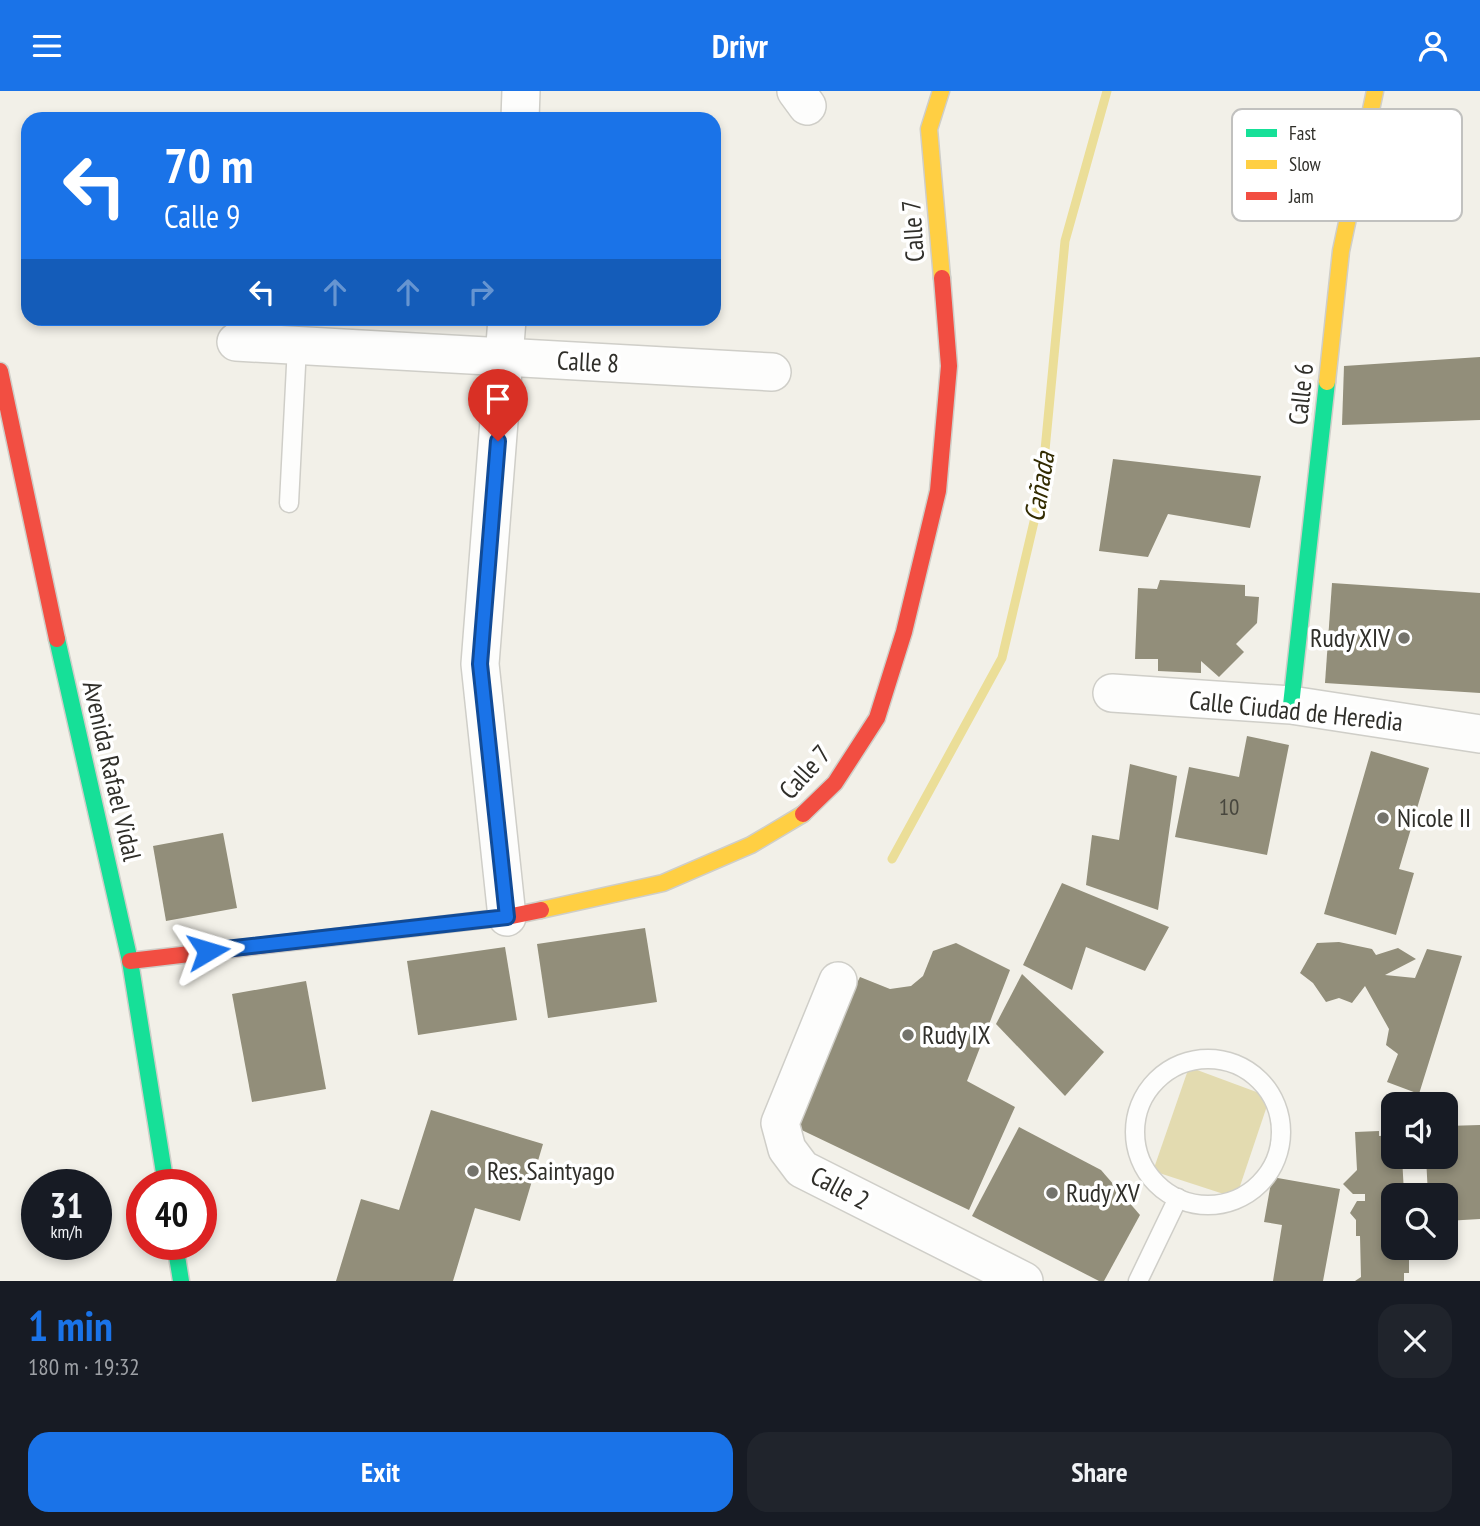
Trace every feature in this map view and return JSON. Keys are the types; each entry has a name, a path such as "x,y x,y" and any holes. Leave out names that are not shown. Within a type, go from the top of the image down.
{"street":[{"path":"520,112 521,91"},
{"name":"Calle 7","path":"130,961 507,917 663,883 751,845 797,820 835,783 877,718 904,632 937,491 949,366 929,129 941,91"},
{"name":"Calle 6","path":"1371,109 1375,91"},
{"name":"Calle 6","path":"1291,705 1341,251 1347,221"},
{"path":"507,326 480,664 507,917"},
{"name":"Calle 8","path":"236,342 772,372"},
{"name":"Avenida Rafael Vidal","path":"0,371 10,469 130,961 163,1169"},
{"name":"Calle Ciudad de Heredia","path":"1112,694 1291,705 1480,734"},
{"name":"Calle 2","path":"838,981 780,1123 787,1149 802,1169 1024,1281"},
{"path":"178,1260 181,1281"}],"lane":[{"path":"289,503 297,346"},
{"path":"1208,1058 1231,1062 1252,1073 1273,1100 1281,1135 1276,1158 1264,1178 1248,1194 1214,1204 1178,1198 1157,1185 1142,1165 1135,1141 1136,1116 1145,1092 1162,1074 1184,1062 1208,1058"},
{"path":"1138,1281 1178,1198"}],"shaded area":[{"path":"1189,1067 1270,1097 1236,1198 1153,1171"}],"building":[{"path":"1480,357 1480,420 1342,425 1344,366"},
{"path":"1113,459 1261,476 1250,528 1168,514 1148,557 1099,551"},
{"path":"1160,580 1245,585 1245,596 1259,597 1257,623 1236,644 1244,652 1219,677 1201,661 1201,673 1158,671 1158,659 1135,659 1138,588 1157,589"},
{"name":"Rudy XIV","path":"1332,583 1480,593 1480,693 1325,683"},
{"path":"1247,736 1289,745 1267,855 1175,837 1189,767 1239,777"},
{"name":"Nicole II","path":"1371,751 1429,768 1399,869 1414,873 1396,935 1324,914"},
{"path":"1130,764 1177,776 1158,910 1086,885 1092,835 1119,840"},
{"path":"223,833 237,908 166,921 153,846"},
{"path":"1062,883 1169,927 1145,971 1086,947 1072,990 1023,965"},
{"path":"645,928 657,1002 548,1018 537,944"},
{"path":"1339,942 1372,949 1376,955 1398,948 1416,959 1385,975 1415,978 1427,949 1462,956 1420,1092 1387,1082 1398,1054 1386,1045 1389,1029 1365,986 1352,1003 1339,998 1326,1002 1313,983 1300,973 1317,943"},
{"name":"Rudy IX","path":"956,943 1010,970 967,1081 1015,1107 969,1210 787,1123 860,977 890,989 911,986 923,976 933,951"},
{"path":"505,947 517,1020 418,1035 407,961"},
{"path":"1022,974 1104,1052 1065,1096 996,1024"},
{"path":"306,981 326,1089 252,1102 232,994"},
{"name":"Res. Saintyago","path":"431,1110 543,1144 520,1221 475,1208 453,1281 336,1281 361,1199 399,1210"},
{"path":"1480,1125 1480,1219 1458,1220 1458,1183 1427,1183 1427,1169 1458,1169 1458,1126"},
{"name":"Rudy XV","path":"1019,1127 1101,1170 1140,1215 1104,1281 1099,1281 972,1216"},
{"path":"1379,1131 1381,1169 1403,1169 1403,1183 1381,1183 1381,1260 1409,1260 1409,1273 1404,1273 1404,1281 1355,1281 1361,1277 1360,1236 1356,1236 1356,1220 1350,1213 1357,1201 1365,1201 1365,1194 1353,1194 1343,1184 1357,1170 1355,1132"},
{"path":"1272,1177 1340,1189 1323,1281 1273,1281 1282,1225 1264,1222"}],"waterway":[{"name":"Cañada","path":"892,859 1002,658 1041,492 1065,241 1107,91"}],"traffic: fast":[{"path":"1291,705 1327,382"},
{"path":"57,639 130,961 163,1169"},
{"path":"178,1260 181,1281"}],"traffic: slow":[{"path":"941,91 929,129 942,278"},
{"path":"1371,109 1375,91"},
{"path":"1327,382 1341,251 1347,221"},
{"path":"541,910 663,883 751,845 803,814"}],"traffic: jam":[{"path":"803,814 835,783 877,718 904,632 938,491 949,366 942,278"},
{"path":"0,371 57,639"},
{"path":"130,961 507,917 541,910"}],"place":[{"name":"Rudy XIV","path":"1404,638"},
{"name":"Nicole II","path":"1383,818"},
{"name":"Rudy IX","path":"908,1035"},
{"name":"Res. Saintyago","path":"473,1171"},
{"name":"Rudy XV","path":"1052,1193"}],"route":[{"path":"208,951 507,917 480,664 498,441"}]}
